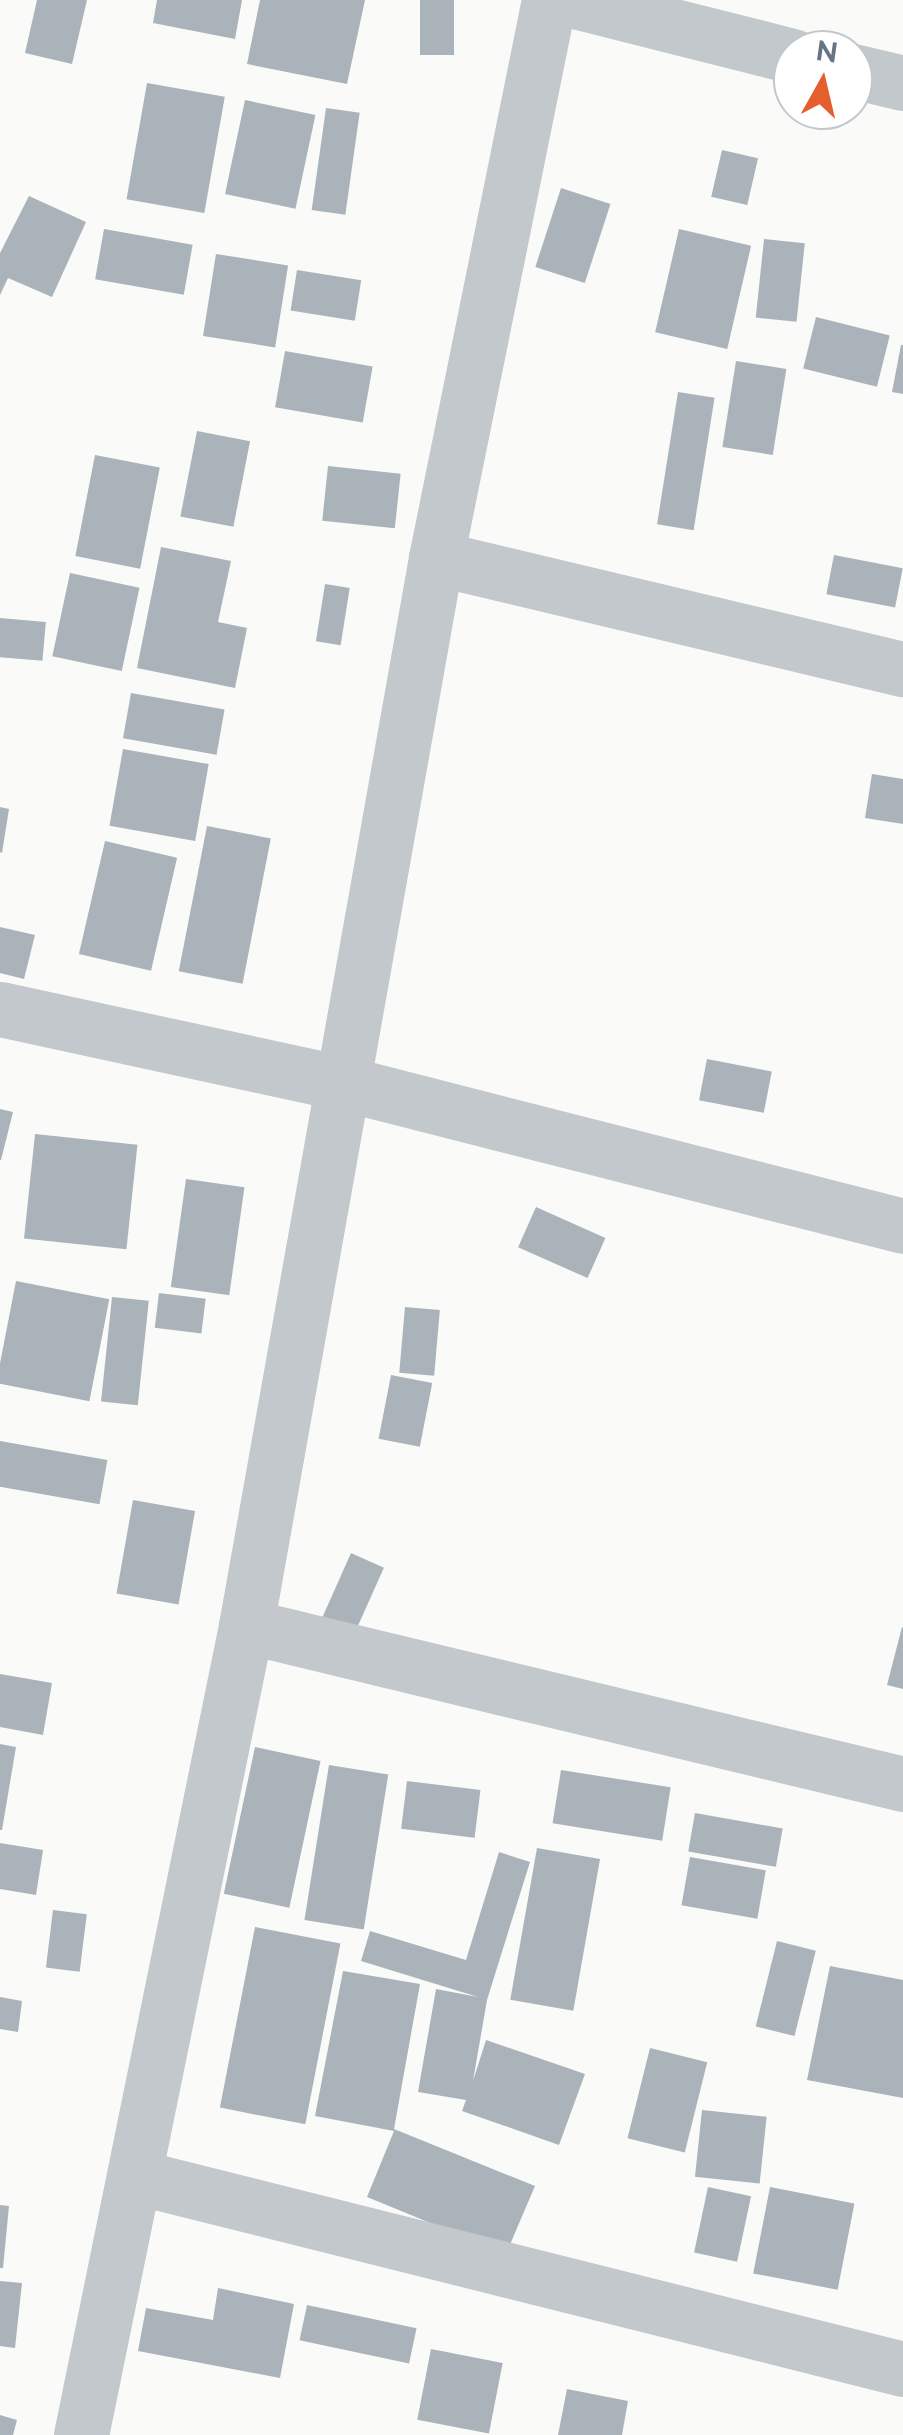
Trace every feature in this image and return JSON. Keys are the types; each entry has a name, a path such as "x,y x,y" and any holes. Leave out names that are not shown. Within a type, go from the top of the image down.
{"street":[{"path":"81,2435 246,1626 339,1082 436,558 550,0"},
{"path":"571,0 773,51"},
{"path":"873,76 903,84"},
{"path":"436,558 903,668"},
{"path":"0,1009 339,1082 903,1226"},
{"path":"246,1626 903,1784"},
{"path":"136,2177 903,2369"}],"building":[{"path":"37,0 87,0 72,64 25,53"},
{"path":"157,0 242,0 235,39 153,23"},
{"path":"260,0 365,0 347,84 247,64"},
{"path":"420,0 454,0 454,55 420,55"},
{"path":"147,83 225,97 204,213 127,199"},
{"path":"245,100 315,115 295,209 225,194"},
{"path":"326,108 360,113 345,215 312,210"},
{"path":"722,150 758,158 747,205 711,197"},
{"path":"561,188 610,204 585,283 535,267"},
{"path":"29,196 86,222 52,297 8,278 0,295 0,253"},
{"path":"104,229 193,245 184,295 95,279"},
{"path":"679,229 751,246 727,349 655,332"},
{"path":"764,239 805,243 797,322 756,318"},
{"path":"216,254 288,265 275,347 203,336"},
{"path":"297,270 361,280 355,321 291,310"},
{"path":"816,317 890,335 877,387 803,368"},
{"path":"903,345 903,394 892,392"},
{"path":"285,351 373,366 363,423 275,407"},
{"path":"736,361 786,369 773,455 722,447"},
{"path":"678,392 715,398 694,530 657,524"},
{"path":"197,431 250,441 233,527 180,516"},
{"path":"95,455 160,468 140,569 75,556"},
{"path":"328,466 401,474 395,528 322,521"},
{"path":"161,547 231,561 218,622 247,628 235,688 137,668"},
{"path":"834,555 903,568 895,608 826,594"},
{"path":"70,573 139,588 122,671 52,656"},
{"path":"325,584 350,588 341,645 316,641"},
{"path":"0,618 46,622 42,661 0,657"},
{"path":"131,693 225,709 217,755 123,738"},
{"path":"123,749 209,764 195,841 109,826"},
{"path":"872,774 903,779 903,824 865,818"},
{"path":"0,807 9,809 2,853 0,852"},
{"path":"207,826 271,838 243,984 179,971"},
{"path":"105,841 177,858 151,971 79,954"},
{"path":"0,927 35,935 24,979 0,973"},
{"path":"707,1059 772,1072 764,1113 699,1100"},
{"path":"0,1109 13,1112 1,1160 0,1160"},
{"path":"35,1134 137,1145 126,1249 24,1238"},
{"path":"186,1179 244,1187 229,1295 171,1287"},
{"path":"536,1207 605,1238 588,1278 518,1247"},
{"path":"16,1281 109,1299 89,1401 0,1384 0,1363"},
{"path":"159,1293 206,1299 201,1333 155,1328"},
{"path":"112,1297 149,1301 138,1405 101,1401"},
{"path":"405,1307 440,1310 434,1376 399,1373"},
{"path":"391,1375 432,1383 420,1447 379,1439"},
{"path":"0,1441 107,1460 100,1504 0,1487"},
{"path":"133,1500 195,1511 179,1604 117,1594"},
{"path":"351,1553 384,1568 354,1634 321,1620"},
{"path":"903,1628 903,1689 887,1685"},
{"path":"0,1674 52,1683 43,1735 0,1727"},
{"path":"0,1744 16,1747 2,1830 0,1830"},
{"path":"255,1747 321,1761 289,1908 224,1894"},
{"path":"329,1765 388,1774 364,1929 304,1920"},
{"path":"561,1770 671,1787 662,1841 553,1823"},
{"path":"407,1781 480,1790 475,1838 401,1829"},
{"path":"695,1813 783,1828 776,1867 688,1851"},
{"path":"0,1843 43,1850 36,1895 0,1889"},
{"path":"537,1848 600,1859 573,2011 510,2000"},
{"path":"499,1852 530,1862 487,2000 473,2081 486,2040 585,2074 559,2145 462,2111 466,2100 418,2092 436,1989 478,1997 361,1961 370,1931 466,1960"},
{"path":"690,1857 766,1870 757,1919 681,1905"},
{"path":"53,1910 87,1914 80,1972 46,1968"},
{"path":"255,1927 340,1944 305,2124 220,2108"},
{"path":"777,1941 816,1951 795,2036 756,2026"},
{"path":"830,1966 903,1980 903,2098 807,2080"},
{"path":"343,1971 420,1984 394,2129 535,2186 506,2254 367,2197 394,2131 315,2116"},
{"path":"0,1997 22,2001 18,2032 0,2029"},
{"path":"650,2048 707,2062 685,2153 628,2138"},
{"path":"702,2110 767,2117 760,2183 695,2177"},
{"path":"708,2187 751,2196 737,2262 694,2253"},
{"path":"770,2187 854,2203 838,2290 753,2273"},
{"path":"0,2205 9,2206 3,2268 0,2268"},
{"path":"0,2281 22,2283 15,2348 0,2346"},
{"path":"218,2288 294,2304 280,2378 138,2351 146,2308 213,2320"},
{"path":"307,2305 417,2328 409,2363 300,2340"},
{"path":"431,2349 503,2363 489,2434 417,2420"},
{"path":"567,2389 628,2401 622,2435 558,2435"},
{"path":"0,2415 17,2420 13,2435 0,2435"}]}
